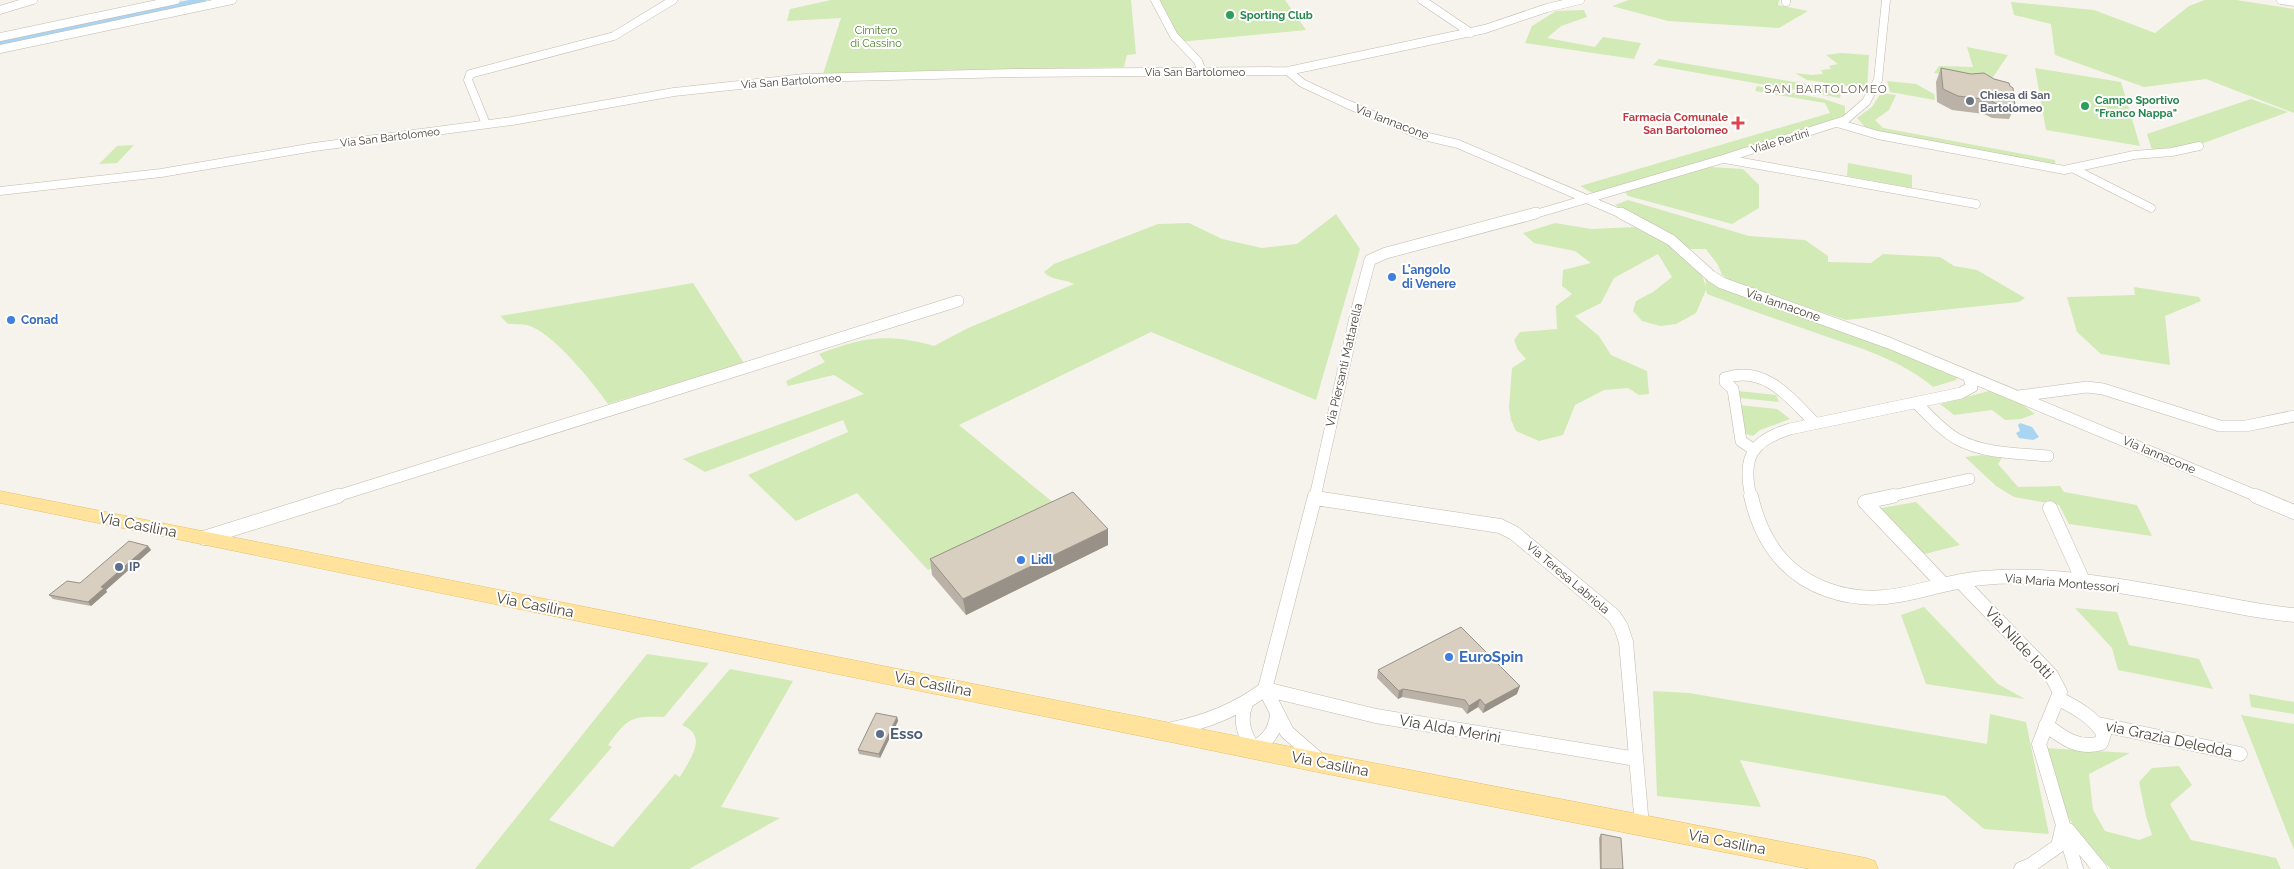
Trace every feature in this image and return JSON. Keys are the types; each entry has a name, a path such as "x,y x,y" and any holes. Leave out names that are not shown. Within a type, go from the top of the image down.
{"main road":[{"name":"Via Casilina","path":"0,497 1322,763 1866,869"}],"street":[{"path":"0,10 33,0"},
{"path":"0,37 176,0"},
{"path":"0,49 232,0"},
{"path":"486,124 468,80 470,74 614,36 673,0"},
{"path":"1155,0 1174,36 1198,62 1202,71"},
{"path":"1422,0 1471,33"},
{"name":"Via San Bartolomeo","path":"0,190 152,174 314,147 486,124 674,92 806,78 1288,71 1471,33 1580,0"},
{"name":"Viale Pertini","path":"1586,198 1723,159 1837,123 1850,116 1866,102 1878,80 1886,0"},
{"path":"2281,0 2294,2"},
{"name":"Via Iannacone","path":"1288,71 1302,83 1323,94 1420,135 1458,144 1543,182 1586,198 1657,231 1671,240 1711,276 1722,283 1881,340 1969,378 2152,451 2294,512"},
{"path":"1837,123 1878,135 2064,170 2134,155 2172,152 2199,146"},
{"path":"1723,159 1976,204"},
{"path":"2074,169 2152,208"},
{"name":"Via Piersanti Mattarella","path":"1265,690 1315,498 1356,312 1370,260 1386,252 1473,232 1586,198"},
{"path":"204,538 958,301"},
{"path":"1815,423 1777,386 1759,376 1731,375 1725,378 1725,382 1733,389 1741,441 1754,450 1761,442 1780,431 1970,390 1972,385 1969,378"},
{"path":"2018,397 2087,387 2104,389 2220,426 2234,428 2294,416"},
{"path":"1916,403 1952,435 1964,443 2048,456"},
{"name":"Via Maria Montessori","path":"1754,450 1746,470 1757,516 1770,549 1780,564 1820,588 1869,598 1897,596 1943,584 1985,577 2016,577 2084,582 2294,615"},
{"path":"1943,584 1865,502 1969,480"},
{"name":"Via Teresa Labriola","path":"1315,498 1478,521 1500,526 1514,533 1614,616 1622,627 1626,642 1642,826"},
{"path":"2050,508 2084,582"},
{"name":"Via Nilde Iotti","path":"1960,581 2051,675 2060,692 2059,699"},
{"path":"1162,730 1206,722 1246,703 1265,690 1287,732 1322,763"},
{"name":"Via Alda Merini","path":"1265,690 1292,694 1376,716 1636,759"},
{"path":"2046,724 2063,738 2077,745 2091,747 2101,743 2104,734 2098,724 2087,714 2059,699 2051,711 2046,724 2039,744 2076,869"},
{"path":"1246,703 1242,713 1242,727 1253,749 1267,741 1274,734 1277,715"},
{"name":"via Grazia Deledda","path":"2098,724 2240,754"},
{"path":"2021,869 2031,866 2058,846 2064,825"},
{"path":"2064,825 2100,869"}],"green space":[{"name":"Cimitero di Cassino","path":"831,0 1131,0 1136,54 1127,55 1124,67 823,74 841,18 787,21 790,9"},
{"name":"Sporting Club","path":"1157,0 1285,0 1306,30 1179,42"},
{"path":"1629,0 1779,0 1778,5 1808,11 1779,28 1668,21 1612,6"},
{"path":"2205,0 2236,0 2294,9 2294,113 2206,79 2144,87 2055,55 2051,24 2014,15 2011,2 2094,10 2155,33 2189,6"},
{"path":"1584,10 1587,17 1561,26 1547,38 1595,47 1603,37 1641,43 1634,59 1525,43 1532,26 1556,11"},
{"path":"1967,47 2008,55 1991,80 1934,73 1939,66 1973,67"},
{"path":"1841,53 1869,55 1867,89 1807,80 1795,73 1823,74 1821,70 1831,69 1829,66 1838,64 1826,55"},
{"path":"1659,59 1842,90 1840,98 1653,65"},
{"name":"Campo Sportivo \"Franco Nappa\"","path":"2035,68 2121,82 2140,146 2046,130"},
{"path":"1887,81 1916,84 1934,94 1935,100 1890,92"},
{"path":"1757,86 1824,99 1845,106 1845,115 1827,123 1594,194 1580,186 1830,113 1825,103 1755,91"},
{"path":"1881,93 1896,95 1889,110 1875,120 1883,128 2055,160 2056,167 1867,129 1857,118 1872,107"},
{"path":"2251,99 2288,112 2201,144 2152,150 2147,134"},
{"path":"134,145 117,163 99,164 117,146"},
{"path":"1848,163 1912,175 1912,188 1847,176"},
{"path":"1710,167 1743,169 1759,185 1759,208 1732,224 1628,196 1625,192"},
{"path":"1628,200 1749,236 1805,240 1828,256 1828,262 1871,263 1883,254 1940,257 1954,266 1977,270 2025,298 2019,302 1846,320 1738,285 1722,275 1718,265 1706,249 1688,249 1615,205"},
{"path":"1336,214 1360,249 1316,400 1151,332 959,425 1061,509 928,570 857,493 796,521 748,475 848,432 843,420 705,472 683,459 864,394 834,375 788,386 786,381 825,362 819,354 849,344 889,338 934,346 968,328 1074,284 1055,279 1044,272 1054,264 1158,224 1189,223 1222,239 1262,248 1297,244"},
{"path":"1555,223 1591,229 1636,227 1670,244 1702,275 1706,287 1705,276 1951,372 1957,377 1956,380 1933,387 1907,369 1879,355 1707,294 1706,290 1696,313 1676,324 1660,326 1642,321 1633,311 1636,301 1653,292 1672,277 1658,254 1614,278 1601,303 1575,316 1599,336 1611,355 1647,371 1649,394 1639,395 1628,388 1604,390 1575,405 1563,435 1539,441 1516,431 1511,420 1509,407 1512,368 1526,359 1518,350 1514,340 1520,332 1557,329 1556,306 1572,294 1562,286 1563,270 1591,263 1575,251 1534,243 1523,233"},
{"path":"693,283 744,363 608,404 572,359 549,337 527,325 508,324 500,316"},
{"path":"2134,287 2199,297 2201,301 2165,316 2170,365 2101,354 2077,332 2067,297 2135,295"},
{"path":"1738,391 1776,395 1779,402 1740,398"},
{"path":"1989,391 2008,396 2035,414 2021,419 2005,420 1992,410 1954,415 1940,404"},
{"path":"1738,405 1777,409 1790,419 1760,430 1753,436 1743,433"},
{"path":"1981,455 2002,458 1998,464 2018,487 2060,486 2064,492 2137,505 2152,536 2069,524 2059,505 2014,497 1996,486 1965,457"},
{"path":"1916,502 1960,545 1921,555 1876,509"},
{"path":"1924,607 1998,684 2025,699 1926,684 1901,615"},
{"path":"2075,608 2117,612 2129,645 2199,659 2213,689 2118,670 2112,648"},
{"path":"647,654 709,663 664,717 637,718 631,720 620,729 608,745 612,747 549,820 613,847 675,774 680,777 692,756 696,742 690,730 682,725 730,669 793,681 721,807 780,818 689,869 475,869"},
{"path":"1653,691 1689,693 1987,744 1990,714 2026,722 2049,834 1984,829 1945,796 1740,760 1761,807 1657,796"},
{"path":"2249,694 2294,702 2294,714 2251,707"},
{"path":"2241,715 2294,724 2294,850"},
{"path":"2045,748 2130,753 2089,774 2093,810 2105,831 2139,840 2152,835 2139,782 2152,768 2179,766 2192,785 2170,804 2191,840 2276,858 2281,869 2111,869 2084,841 2062,808"}],"water":[{"path":"2020,423 2032,427 2039,437 2033,440 2019,438 2016,433 2020,431 2018,425"}],"building":[{"path":"1941,68 1971,74 1984,73 1994,79 2009,83 2013,88 2015,106 1998,105 1990,100 1958,96 1943,89"},
{"name":"Lidl","path":"1073,492 1108,529 963,599 930,559"},
{"name":"IP","path":"129,541 148,546 101,587 104,588 88,602 49,595 67,581 80,583"},
{"name":"EuroSpin","path":"1461,627 1520,686 1485,705 1480,699 1469,706 1465,700 1403,689 1399,691 1378,670"},
{"name":"Esso","path":"876,713 897,717 879,754 858,750"},
{"path":"1601,834 1621,838 1623,869 1601,869"}],"waterway":[{"path":"0,42 202,0"}],"place":[{"name":"Sporting Club","path":"1230,15"},
{"name":"Chiesa di San Bartolomeo","path":"1970,101"},
{"name":"Campo Sportivo \"Franco Nappa\"","path":"2085,106"},
{"name":"Farmacia Comunale San Bartolomeo","path":"1738,123"},
{"name":"L'angolo di Venere","path":"1392,277"},
{"name":"Conad","path":"11,320"},
{"name":"Lidl","path":"1021,560"},
{"name":"IP","path":"119,567"},
{"name":"EuroSpin","path":"1449,657"},
{"name":"Esso","path":"880,734"}],"district":[{"name":"SAN BARTOLOMEO","path":"1826,89"}]}
